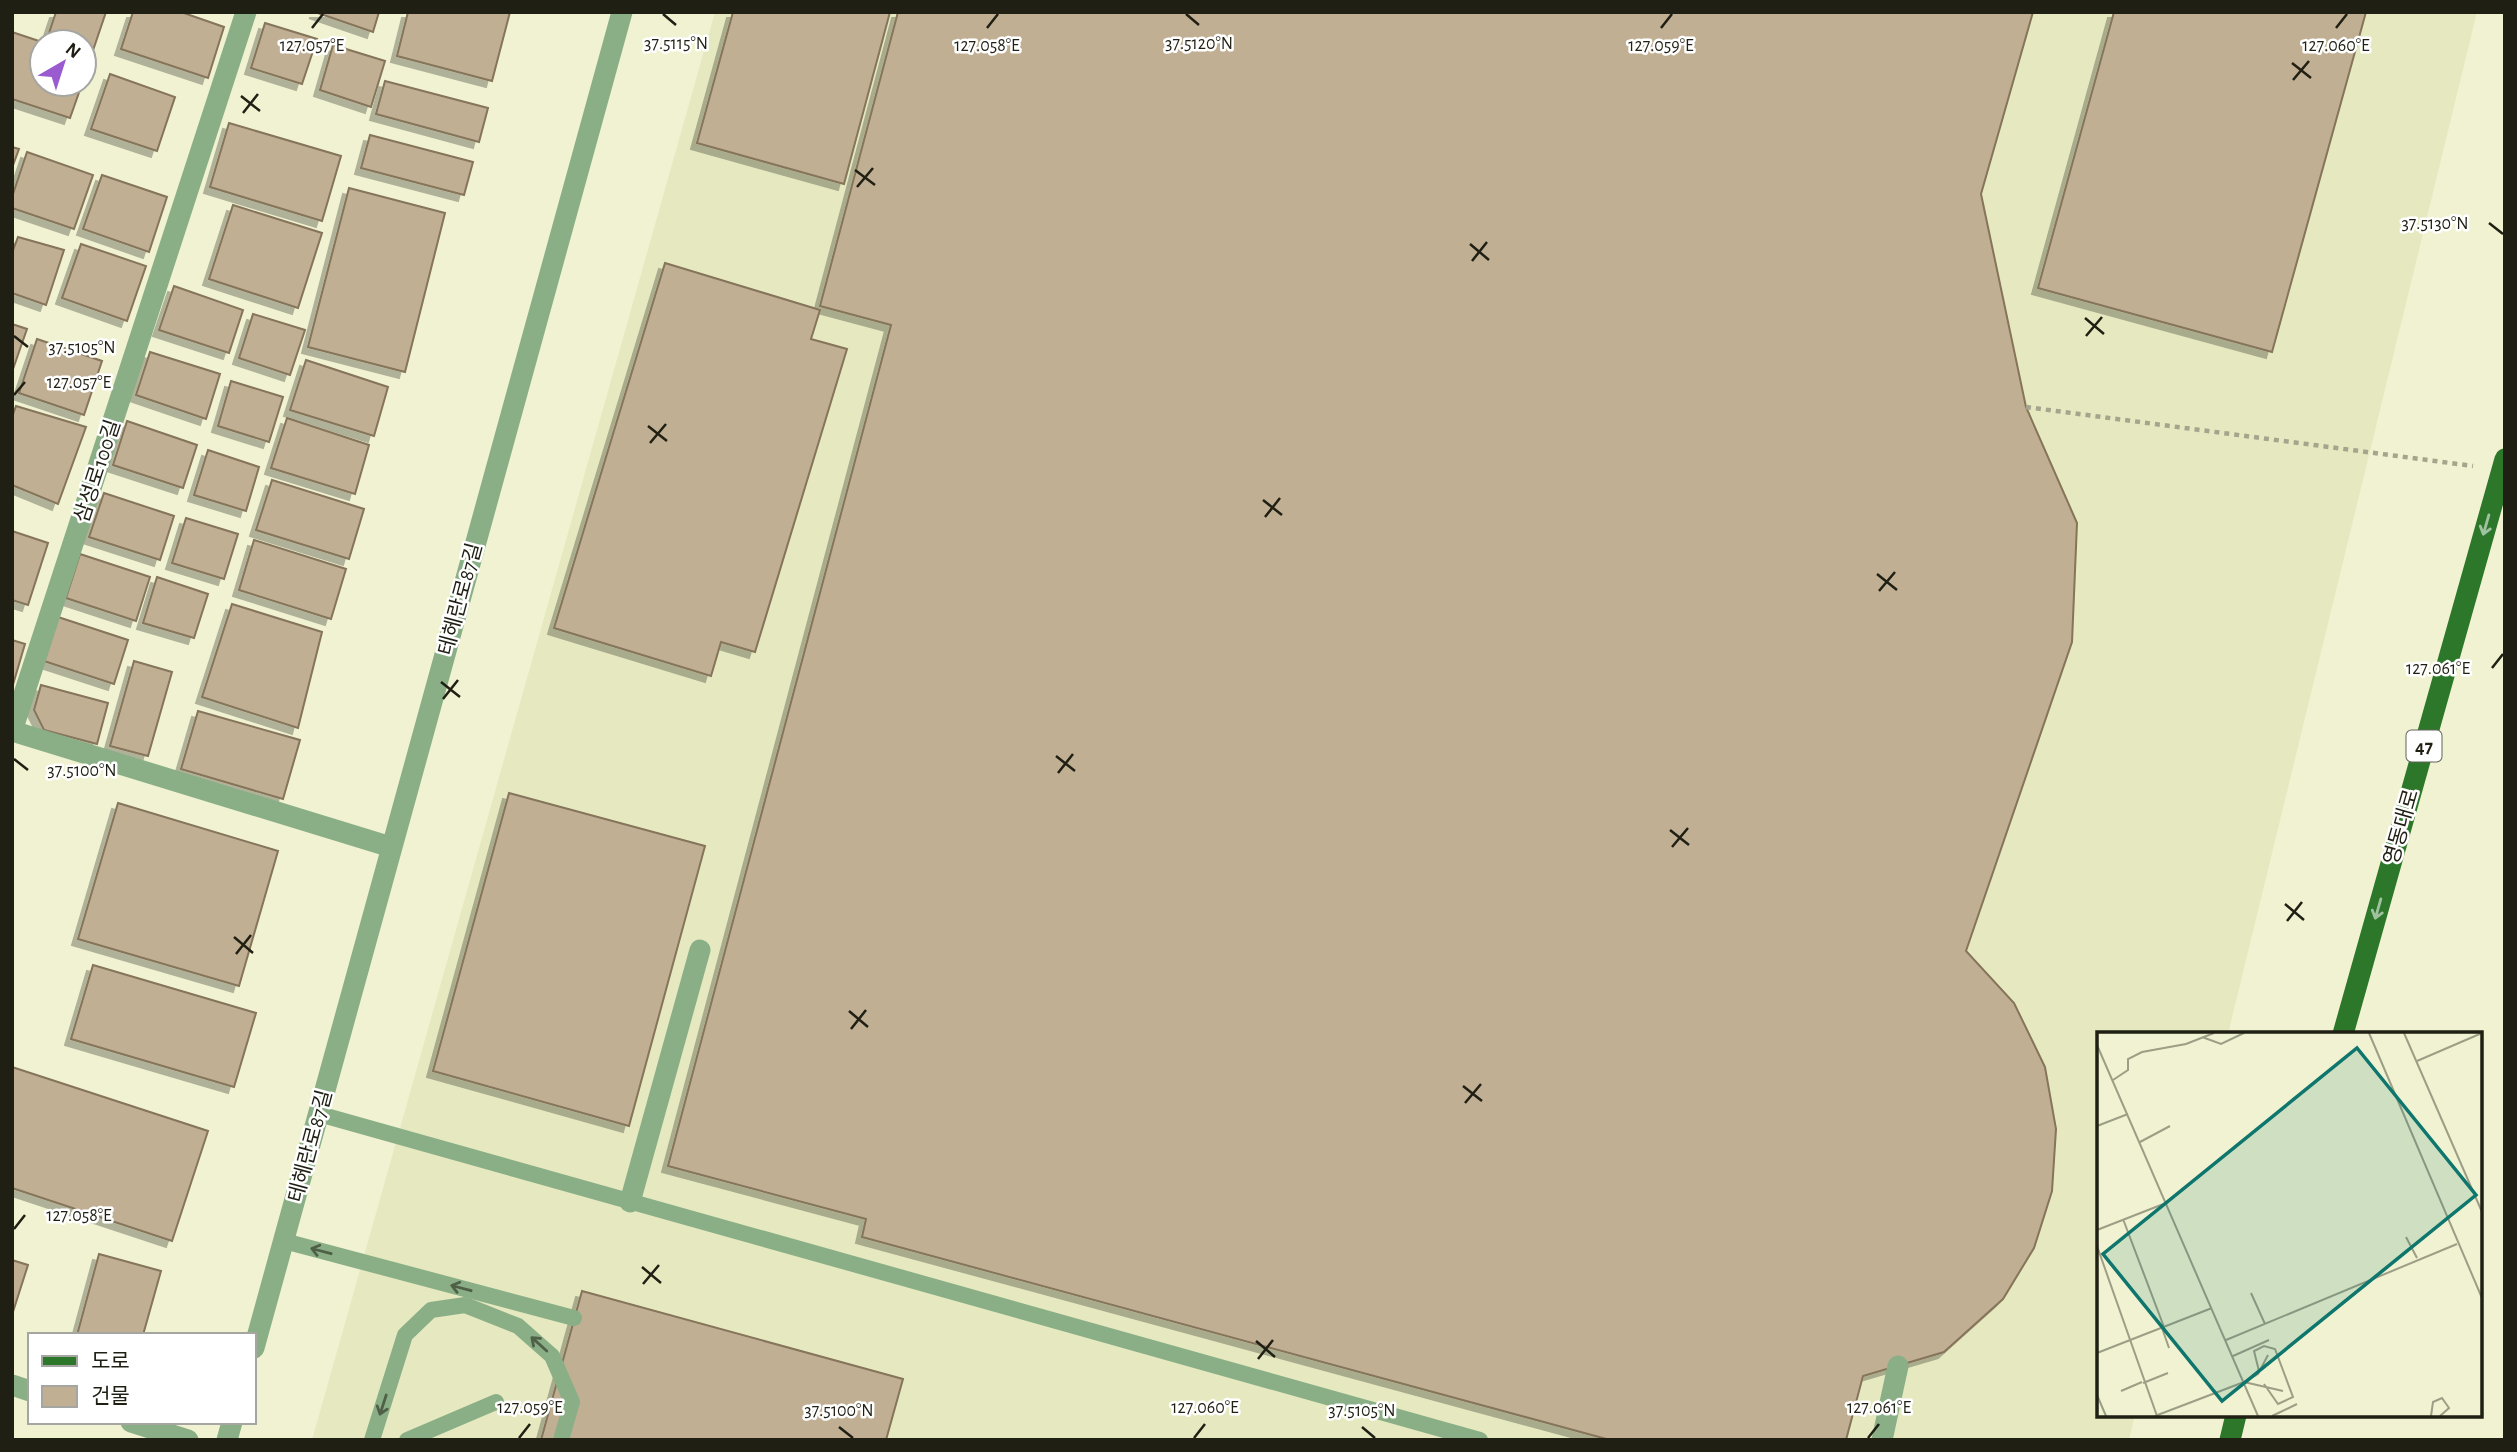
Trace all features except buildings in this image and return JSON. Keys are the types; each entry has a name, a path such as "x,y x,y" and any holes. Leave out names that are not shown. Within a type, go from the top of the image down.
{"main road":[{"name":"영동대로","path":"2344,1032 2503,464"},
{"path":"2230,1440 2236,1417"}],"street":[{"name":"삼성로100길","path":"246,12 12,731 391,847"},
{"name":"테헤란로87길","path":"256,1341 622,12"},
{"path":"630,1202 701,950"},
{"path":"1882,1440 1898,1366"},
{"path":"137,1424 188,1440"}],"lane":[{"path":"319,1114 1480,1440"},
{"path":"284,1241 574,1318"},
{"path":"372,1440 405,1335 431,1310 465,1305 518,1326 552,1356 572,1402 561,1440"},
{"path":"407,1440 495,1402"}],"path":[{"path":"2026,407 2503,464"}],"shaded area":[{"path":"715,12 2477,12 2228,1032 2097,1032 2097,1417 2135,1417 2129,1440 312,1440"}]}
